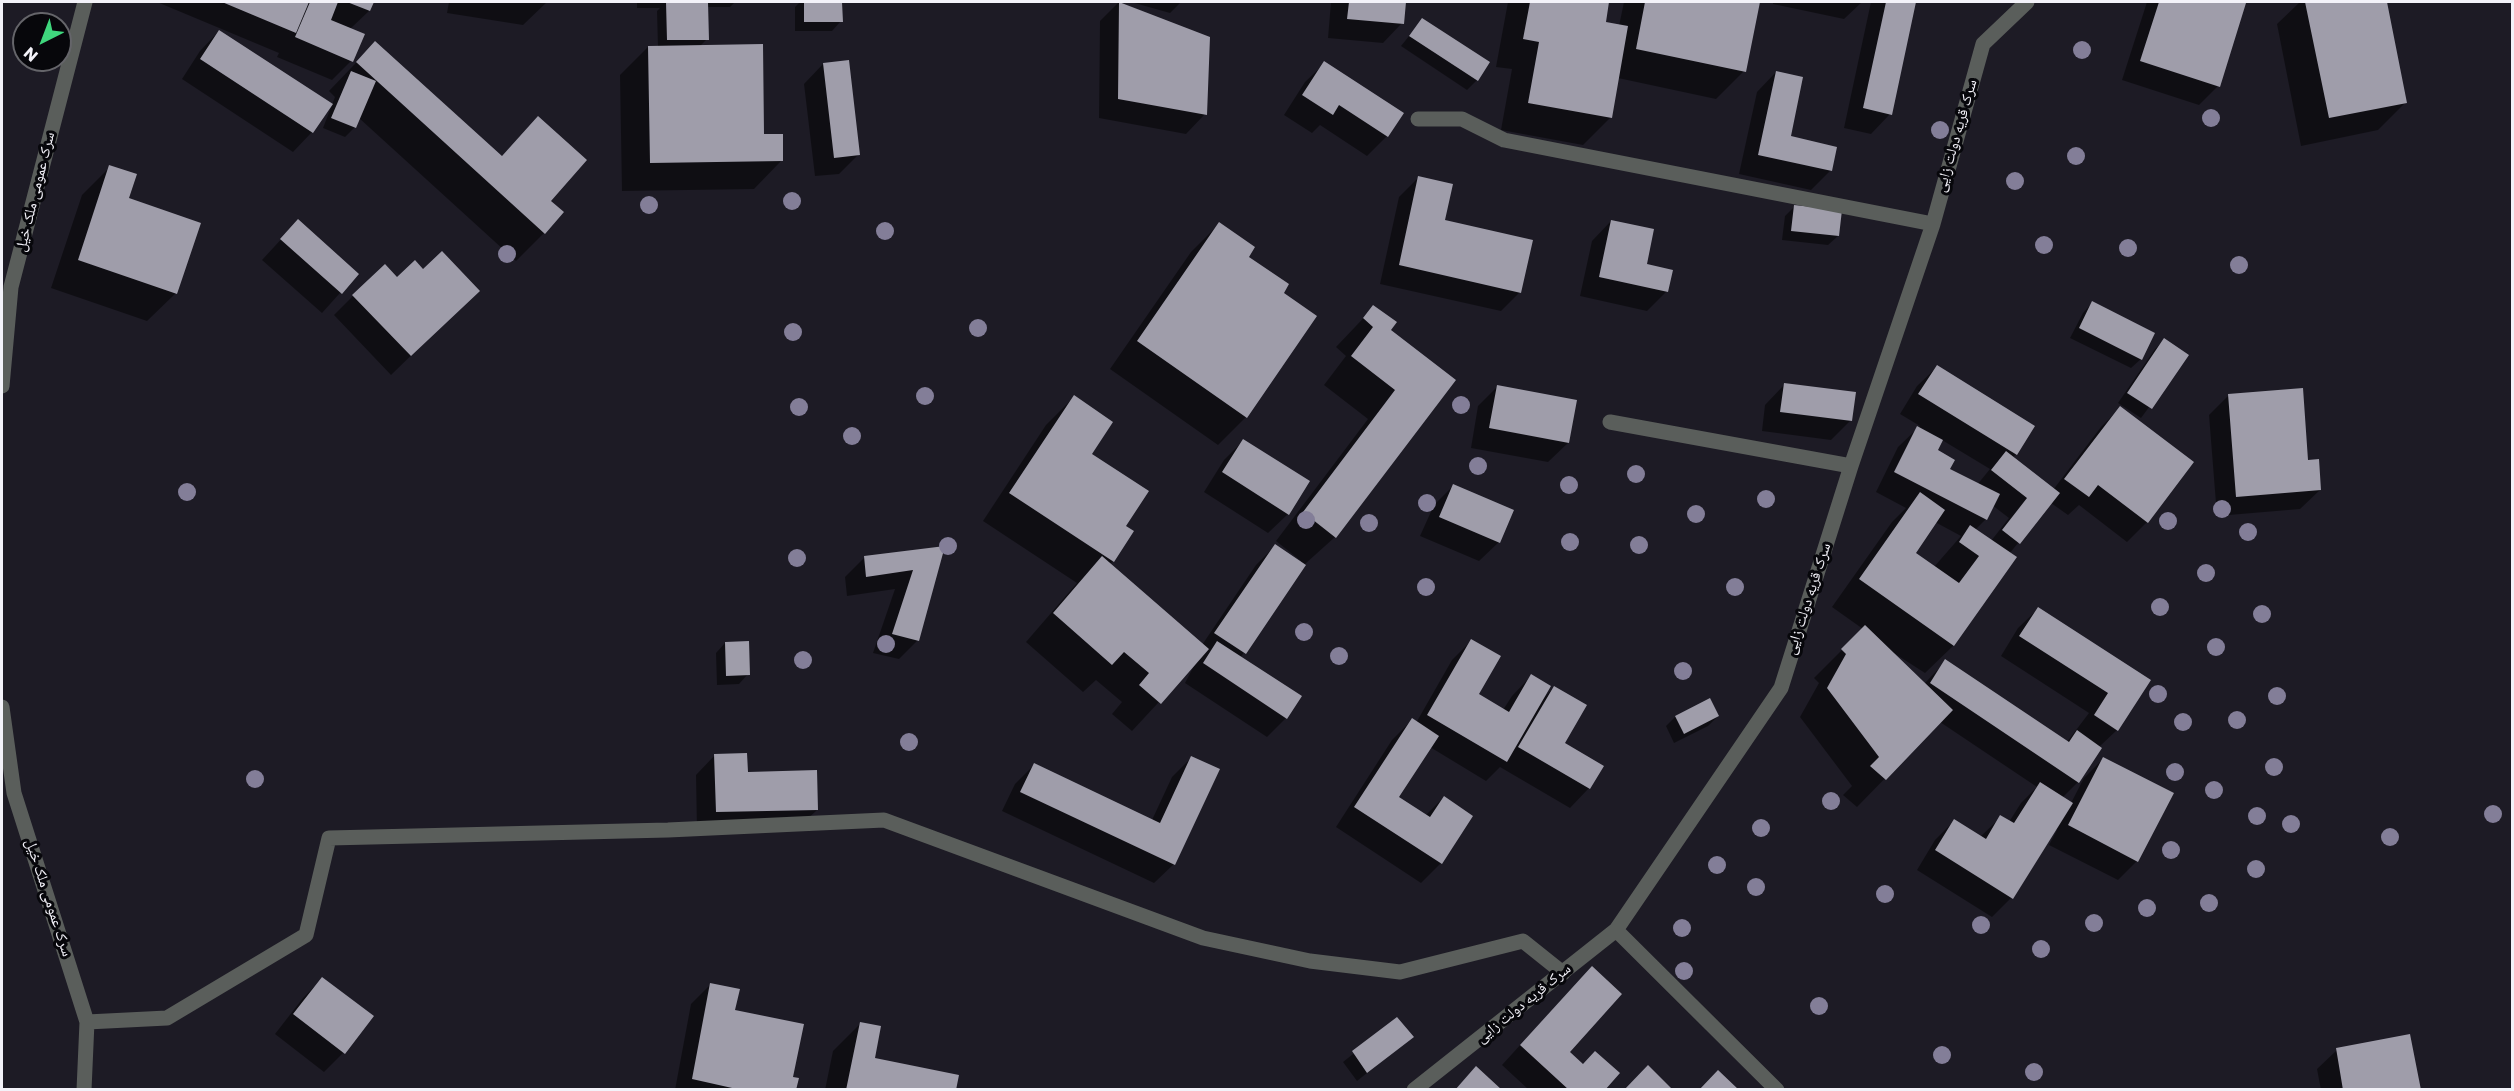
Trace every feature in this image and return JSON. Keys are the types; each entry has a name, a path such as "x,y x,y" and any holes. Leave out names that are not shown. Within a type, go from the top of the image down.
{"street":[{"name":"سرک عمومی ملک خیل","path":"2,386 11,287 85,2"},
{"name":"سرک قریه دولت زایی","path":"1414,1089 1616,930 1781,688 1851,466 1933,224 1983,44 2027,2"},
{"path":"1418,119 1462,119 1504,140 1933,224"},
{"path":"1610,422 1851,466"},
{"name":"سرک عمومی ملک خیل","path":"2,707 14,793 87,1022 84,1089"},
{"path":"87,1022 167,1018 306,935 329,838 668,830 884,820 1203,939 1310,961 1400,972 1523,941 1563,973"},
{"path":"1616,930 1777,1089"}],"building":[{"path":"222,2 309,2 296,33"},
{"path":"310,2 338,2 331,20 365,34 353,62 295,37"},
{"path":"347,2 374,2 370,11"},
{"path":"666,2 708,2 709,40 667,40"},
{"path":"804,2 842,2 843,22 804,22"},
{"path":"1119,2 1210,37 1207,115 1118,99"},
{"path":"1349,2 1406,2 1404,24 1347,19"},
{"path":"1530,2 1609,2 1606,22 1628,26 1612,118 1528,103 1539,42 1523,39"},
{"path":"1645,2 1760,2 1746,72 1636,49"},
{"path":"1886,2 1916,2 1892,115 1863,108"},
{"path":"2159,2 2246,3 2220,87 2140,61"},
{"path":"2305,2 2387,2 2407,103 2329,118"},
{"path":"1422,18 1490,62 1478,81 1409,36"},
{"path":"219,30 333,104 313,133 200,59"},
{"path":"375,41 502,156 538,116 587,160 551,201 564,212 545,234 356,62"},
{"path":"763,44 764,134 783,134 783,161 650,163 648,46"},
{"path":"849,60 860,155 834,158 823,63"},
{"path":"1324,61 1404,113 1388,137 1339,105 1333,115 1302,95"},
{"path":"351,71 376,81 356,128 331,118"},
{"path":"1776,71 1803,77 1791,136 1837,147 1832,171 1758,155"},
{"path":"109,165 137,174 129,198 201,223 177,294 78,260"},
{"path":"1418,176 1453,184 1445,220 1533,240 1521,293 1399,265"},
{"path":"1794,205 1842,210 1839,236 1791,231"},
{"path":"298,219 359,274 342,294 280,239"},
{"path":"1611,220 1654,229 1647,264 1673,270 1668,292 1599,277"},
{"path":"1219,222 1255,247 1249,257 1289,284 1284,293 1317,316 1247,418 1137,341"},
{"path":"442,251 480,291 411,356 352,295 385,264 397,277 415,260 423,269"},
{"path":"2092,301 2155,333 2142,360 2079,328"},
{"path":"1373,305 1397,322 1391,330 1456,380 1336,538 1303,512 1395,390 1351,356 1373,327 1363,318"},
{"path":"2164,338 2189,355 2152,409 2127,393"},
{"path":"1937,365 2035,426 2017,455 1918,394"},
{"path":"1784,383 1856,392 1852,421 1780,412"},
{"path":"1497,385 1577,400 1569,443 1489,428"},
{"path":"2303,388 2308,460 2319,459 2321,490 2236,497 2228,394"},
{"path":"1074,395 1113,422 1092,454 1149,491 1126,526 1134,531 1114,562 1009,493"},
{"path":"2120,406 2194,462 2148,523 2098,485 2089,497 2064,479"},
{"path":"1917,426 1943,440 1938,450 1955,460 1950,469 2000,494 1987,520 1894,472"},
{"path":"1243,439 1310,481 1289,515 1222,472"},
{"path":"2006,451 2060,493 2020,544 2002,530 2027,498 1991,470"},
{"path":"1453,484 1514,510 1500,543 1439,517"},
{"path":"1920,492 1945,510 1916,553 1959,583 1979,556 1959,542 1970,525 2017,557 1954,646 1859,579"},
{"path":"1275,544 1306,565 1246,654 1214,633"},
{"path":"945,546 919,641 892,634 913,570 866,577 864,556"},
{"path":"1102,556 1209,649 1161,704 1139,685 1149,673 1124,652 1112,665 1053,613"},
{"path":"2038,607 2151,680 2118,731 2094,715 2108,693 2019,636"},
{"path":"1865,625 1953,710 1886,780 1870,766 1879,757 1827,688 1846,654 1841,649"},
{"path":"1471,639 1501,656 1479,694 1509,712 1531,674 1551,686 1507,762 1427,715"},
{"path":"749,641 750,675 726,676 725,642"},
{"path":"1217,641 1302,696 1287,719 1203,663"},
{"path":"1945,659 2069,742 2077,730 2102,748 2079,783 1930,683"},
{"path":"1554,686 1587,705 1565,743 1604,766 1590,789 1518,747"},
{"path":"1710,698 1719,716 1684,734 1675,716"},
{"path":"1412,718 1439,736 1399,797 1430,817 1444,796 1473,816 1442,864 1354,807"},
{"path":"747,753 748,772 817,770 818,810 716,812 714,754"},
{"path":"1191,756 1220,769 1175,865 1020,792 1034,763 1160,823"},
{"path":"2103,757 2174,793 2138,862 2068,825"},
{"path":"2040,782 2073,803 2013,899 1935,850 1954,819 1986,839 2000,815 2014,823"},
{"path":"1592,966 1622,994 1570,1052 1583,1064 1595,1051 1620,1073 1605,1090 1569,1090 1520,1045"},
{"path":"322,977 374,1016 345,1054 293,1014"},
{"path":"710,983 740,989 735,1010 804,1024 793,1077 799,1078 796,1090 741,1090 692,1079"},
{"path":"1397,1017 1414,1037 1367,1073 1352,1051"},
{"path":"860,1022 881,1026 875,1058 959,1075 956,1090 846,1090"},
{"path":"2410,1034 2421,1090 2343,1090 2336,1048"},
{"path":"1648,1065 1673,1090 1624,1090"},
{"path":"1476,1066 1502,1090 1455,1090"},
{"path":"1718,1070 1739,1090 1699,1090"}]}
